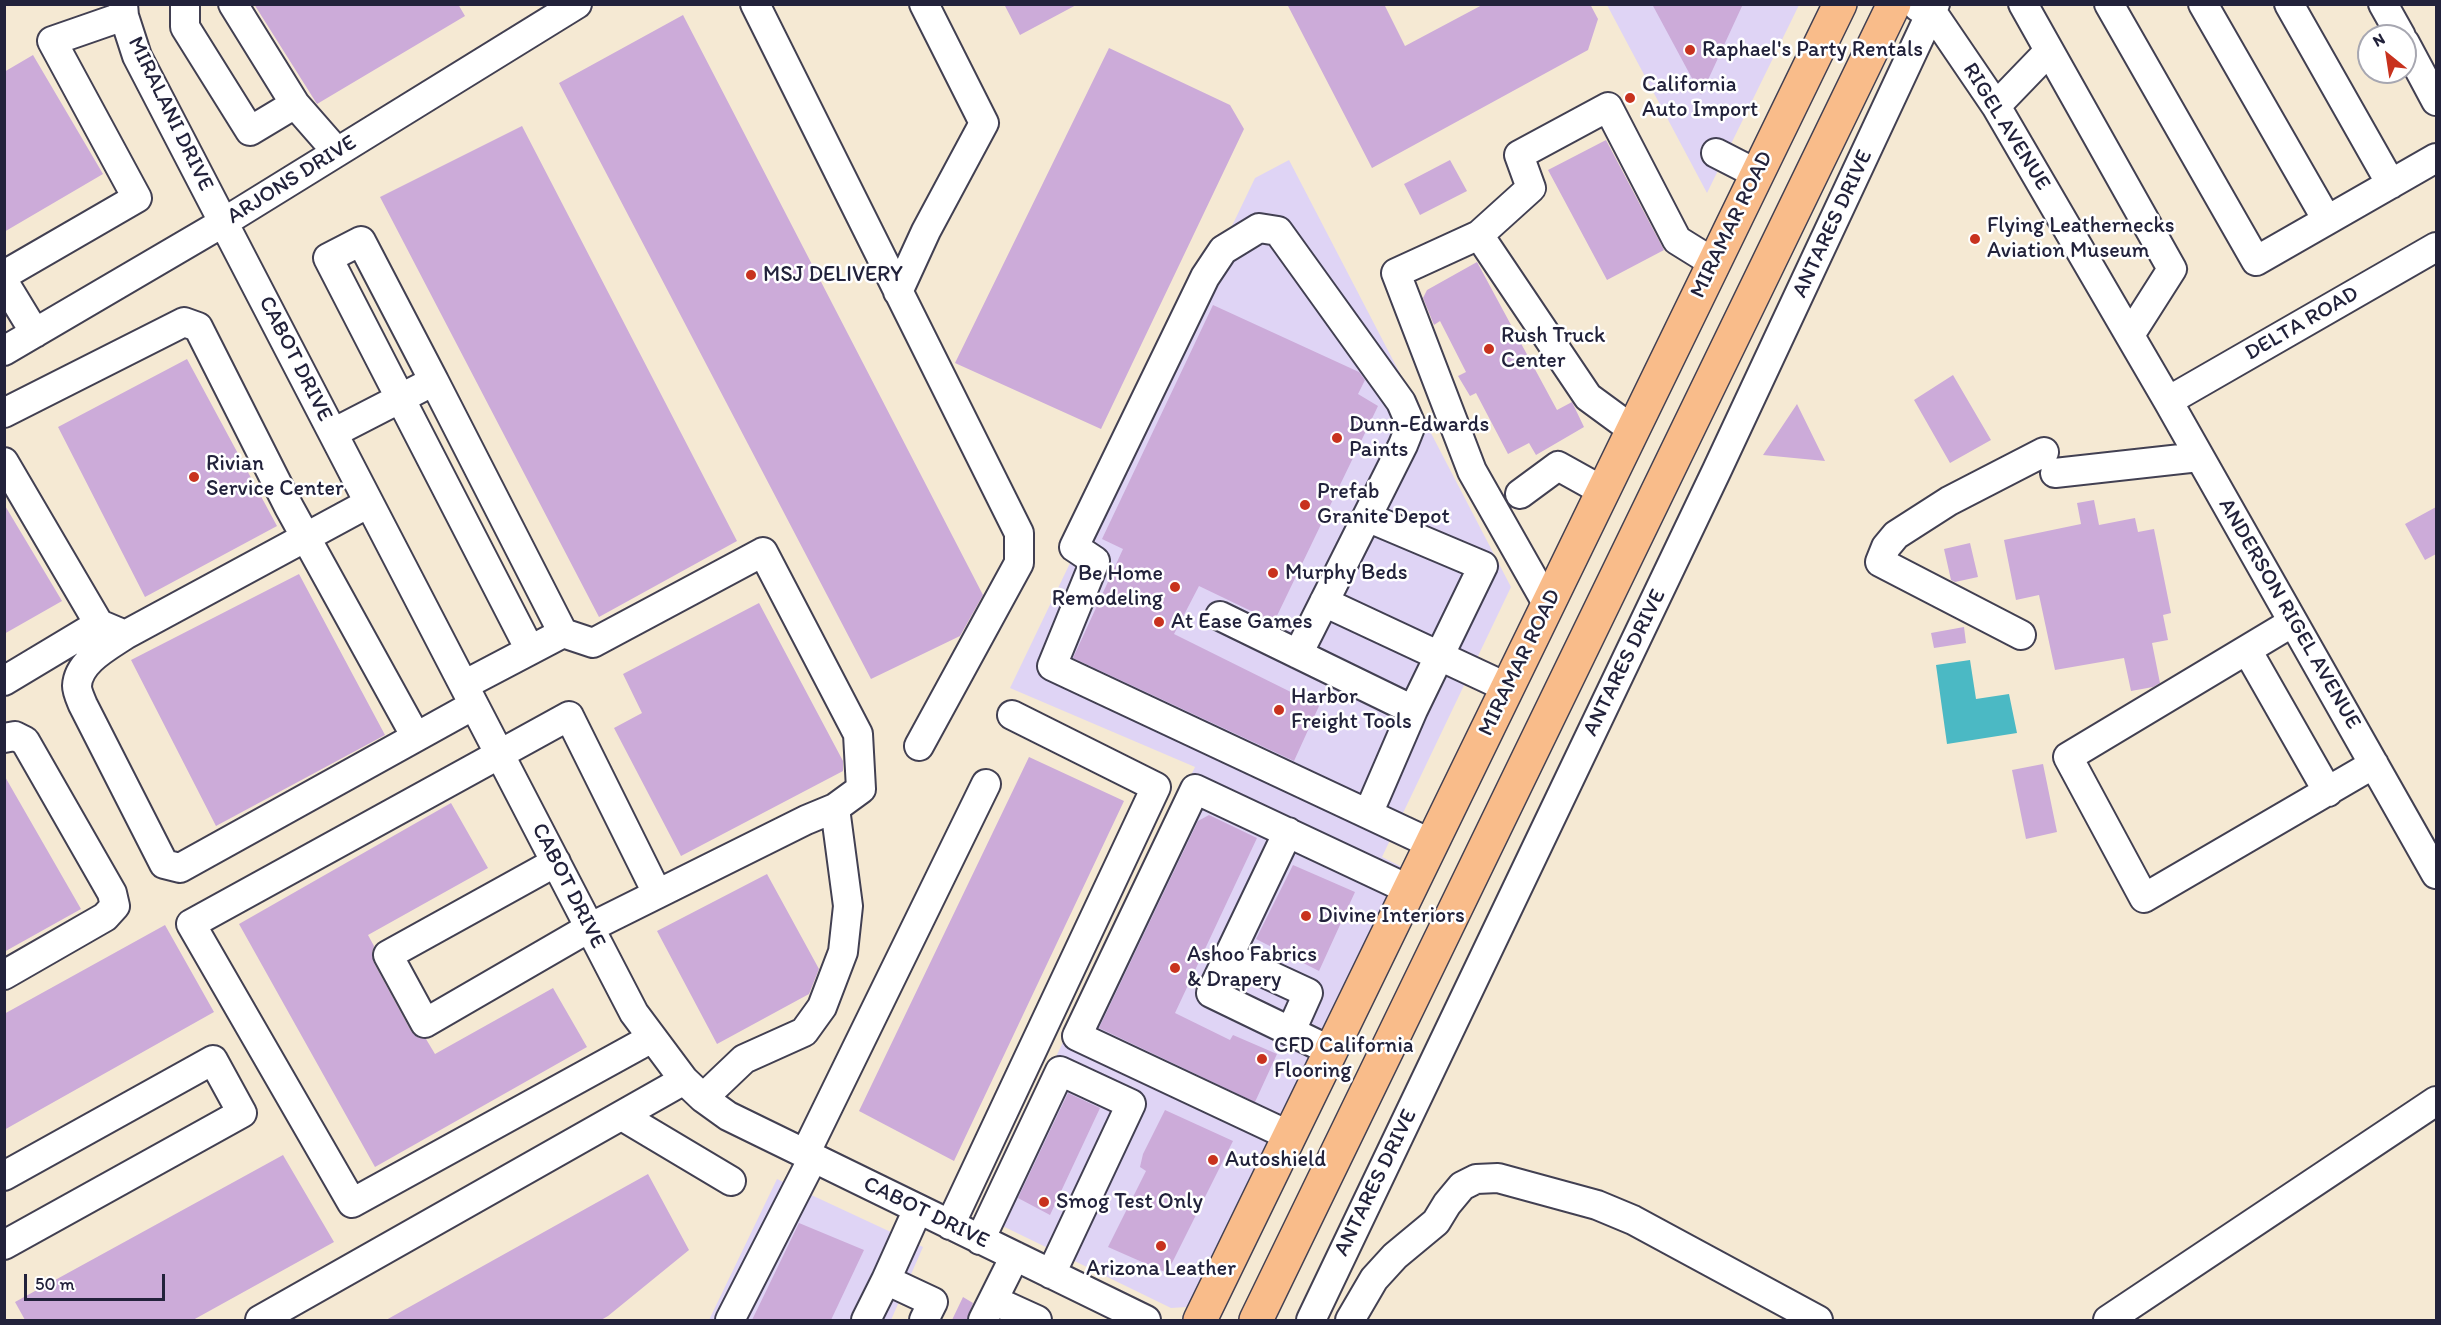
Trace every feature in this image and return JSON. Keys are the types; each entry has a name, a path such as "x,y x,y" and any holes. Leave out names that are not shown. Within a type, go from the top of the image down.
{"main road":[{"name":"MIRAMAR ROAD","path":"1200,1320 1840,4"},
{"path":"1256,1320 1894,4"}],"street":[{"path":"185,4 185,27 250,131 295,104"},
{"path":"233,4 295,104 337,152"},
{"name":"ARJONS DRIVE","path":"4,351 224,222 337,152 547,12 578,4"},
{"path":"898,292 926,231 984,123 924,4"},
{"path":"2023,4 2172,269 2135,345"},
{"path":"2109,4 2256,261 2436,158"},
{"path":"2203,4 2327,220"},
{"path":"2289,4 2391,184"},
{"path":"2384,4 2395,24"},
{"path":"758,6 1019,533 1019,563 919,746"},
{"name":"RIGEL AVENUE","path":"1927,7 1996,105 2135,345"},
{"name":"ANTARES DRIVE","path":"1311,1320 1712,481 1927,7"},
{"path":"4,275 137,198 52,41 123,10"},
{"name":"MIRALANI DRIVE","path":"123,10 137,56 224,222"},
{"path":"1996,105 2049,51"},
{"path":"2417,66 2436,100"},
{"path":"1548,605 1472,471 1396,273 1479,235 1531,188 1518,155 1608,107 1677,240 1714,263"},
{"path":"1716,153 1758,174"},
{"name":"CABOT DRIVE","path":"224,222 634,1013 694,1089 728,1116 1146,1320"},
{"path":"1298,654 1411,425 1401,402 1278,231 1259,228 1223,250 1204,277 1074,547 1095,561 1052,666 1432,844"},
{"path":"1479,235 1588,397 1633,430"},
{"path":"530,650 328,258 361,241 563,633 593,643 764,552 858,734 861,789 835,808 657,893 590,928 425,1023 388,955 556,862"},
{"name":"DELTA ROAD","path":"2168,401 2436,247"},
{"path":"4,282 35,333"},
{"path":"4,413 184,322 198,327 306,538 416,737"},
{"name":"ANDERSON RIGEL AVENUE","path":"2135,345 2436,874"},
{"path":"333,433 434,381"},
{"path":"2021,635 1881,562 1886,547 1896,535 1949,501 2049,462 2199,457"},
{"path":"4,462 99,624 125,635"},
{"path":"1520,494 1558,466 1603,491"},
{"path":"369,503 125,635 96,655 83,669 77,687 83,705 164,864 180,868 416,737 530,650 563,633"},
{"path":"1367,517 1483,566 1413,710 1368,814"},
{"path":"1324,602 1508,688"},
{"path":"1220,616 1413,710"},
{"path":"2293,622 2068,757 2144,898 2374,765"},
{"path":"4,681 99,624"},
{"path":"2247,650 2328,792"},
{"path":"950,1225 1156,787 1012,715"},
{"path":"652,1038 352,1203 191,924 568,717 657,893"},
{"path":"4,738 15,736 25,741 112,893 115,906 105,917 4,975"},
{"path":"730,1320 986,784"},
{"path":"980,1240 1195,789 1410,890"},
{"path":"260,1320 622,1116 694,1089 744,1059 804,1032 822,1008 843,952 848,906 835,808"},
{"path":"1288,832 1211,993 1331,1051"},
{"path":"1228,956 1308,993 1290,1031"},
{"path":"1077,1036 1290,1136"},
{"path":"4,1176 213,1060 242,1113 4,1245"},
{"path":"1051,1274 1131,1104 1060,1071"},
{"path":"2108,1320 2436,1101"},
{"path":"622,1116 731,1181"},
{"path":"1350,1320 1374,1279 1395,1256 1436,1222 1462,1186 1476,1179 1498,1178 1597,1204 1633,1220 1818,1320"},
{"path":"866,1320 918,1209"},
{"path":"1015,1256 988,1310 1037,1320"},
{"path":"886,1280 933,1302 924,1320"}],"shaded area":[{"path":"1607,5 1799,5 1707,193"},
{"path":"1289,160 1511,587 1382,857 1404,868 1200,1293 1187,1307 1171,1308 980,1215 1195,767 1010,688 1255,178"},
{"path":"777,1179 923,1247 891,1320 709,1320"}],"water":[{"path":"1970,660 1976,699 2009,694 2017,733 1947,744 1936,665"}],"building":[{"path":"254,4 458,4 465,16 317,104"},
{"path":"1004,4 1078,4 1020,35"},
{"path":"1287,4 1384,4 1405,46 1484,4 1590,4 1598,19 1588,50 1372,168"},
{"path":"1652,4 1743,4 1701,95"},
{"path":"683,15 983,595 960,636 871,679 559,83"},
{"path":"1109,48 1230,105 1244,129 1101,429 955,363"},
{"path":"33,55 103,174 4,232 4,72"},
{"path":"522,126 737,541 599,617 380,197"},
{"path":"1606,140 1664,250 1607,280 1548,170"},
{"path":"1450,160 1467,191 1420,215 1404,184"},
{"name":"Rush Truck Center","path":"1477,262 1557,410 1572,402 1584,427 1536,455 1529,443 1508,454 1476,393 1470,396 1458,376 1466,372 1440,321 1434,325 1423,298 1427,290"},
{"path":"1213,305 1359,372 1365,380 1358,394 1378,406 1274,622 1199,586 1174,634 1319,706 1294,761 1073,658 1123,549 1102,539"},
{"path":"187,359 277,526 145,597 58,427"},
{"path":"1953,375 1991,440 1950,463 1914,400"},
{"path":"1797,404 1825,461 1763,455"},
{"path":"2094,500 2099,525 2135,518 2138,532 2154,529 2171,613 2163,615 2168,640 2152,643 2160,683 2153,687 2131,691 2124,658 2055,670 2039,595 2016,600 2004,540 2081,524 2077,503"},
{"path":"4,504 62,601 4,634"},
{"path":"2436,507 2436,554 2425,560 2405,524"},
{"path":"1970,543 1978,577 1955,582 1951,580 1944,549"},
{"path":"299,574 385,735 216,826 131,660"},
{"path":"759,603 843,761 843,771 681,856 614,728 642,713 623,674"},
{"path":"1964,627 1966,643 1934,648 1931,633"},
{"path":"1029,757 1124,801 954,1161 859,1111"},
{"path":"2043,764 2057,832 2026,839 2012,770"},
{"path":"4,775 81,909 4,952"},
{"path":"451,803 488,868 368,935 374,946 372,954 374,963 411,1031 417,1037 426,1039 435,1054 553,988 587,1047 375,1167 239,924"},
{"path":"1209,815 1257,838 1175,1013 1230,1040 1233,1035 1277,1054 1255,1102 1099,1028 1198,821"},
{"name":"Divine Interiors","path":"1293,865 1355,892 1319,971 1256,939"},
{"path":"767,874 819,969 809,994 717,1044 657,931"},
{"path":"165,925 214,1012 4,1130 4,1014"},
{"path":"1068,1093 1100,1108 1050,1215 1018,1198"},
{"path":"1165,1110 1233,1141 1167,1273 1108,1247 1146,1171 1140,1167 1143,1154"},
{"path":"283,1155 334,1242 193,1320 25,1320 15,1302"},
{"path":"648,1174 689,1250 601,1320 386,1320"},
{"path":"799,1223 864,1250 831,1320 752,1320"},
{"path":"963,1297 973,1303 967,1320 952,1320"}],"place":[{"name":"Raphael's Party Rentals","path":"1690,50"},
{"name":"California Auto Import","path":"1630,98"},
{"name":"Flying Leathernecks Aviation Museum","path":"1975,239"},
{"name":"MSJ DELIVERY","path":"751,275"},
{"name":"Rush Truck Center","path":"1489,349"},
{"name":"Dunn-Edwards Paints","path":"1337,438"},
{"name":"Rivian Service Center","path":"194,477"},
{"name":"Prefab Granite Depot","path":"1305,505"},
{"name":"Murphy Beds","path":"1273,573"},
{"name":"Be Home Remodeling","path":"1175,587"},
{"name":"At Ease Games","path":"1159,622"},
{"name":"Harbor Freight Tools","path":"1279,710"},
{"name":"Divine Interiors","path":"1306,916"},
{"name":"Ashoo Fabrics & Drapery","path":"1175,968"},
{"name":"CFD California Flooring","path":"1262,1059"},
{"name":"Autoshield","path":"1213,1160"},
{"name":"Smog Test Only","path":"1044,1202"},
{"name":"Arizona Leather","path":"1161,1246"}]}
